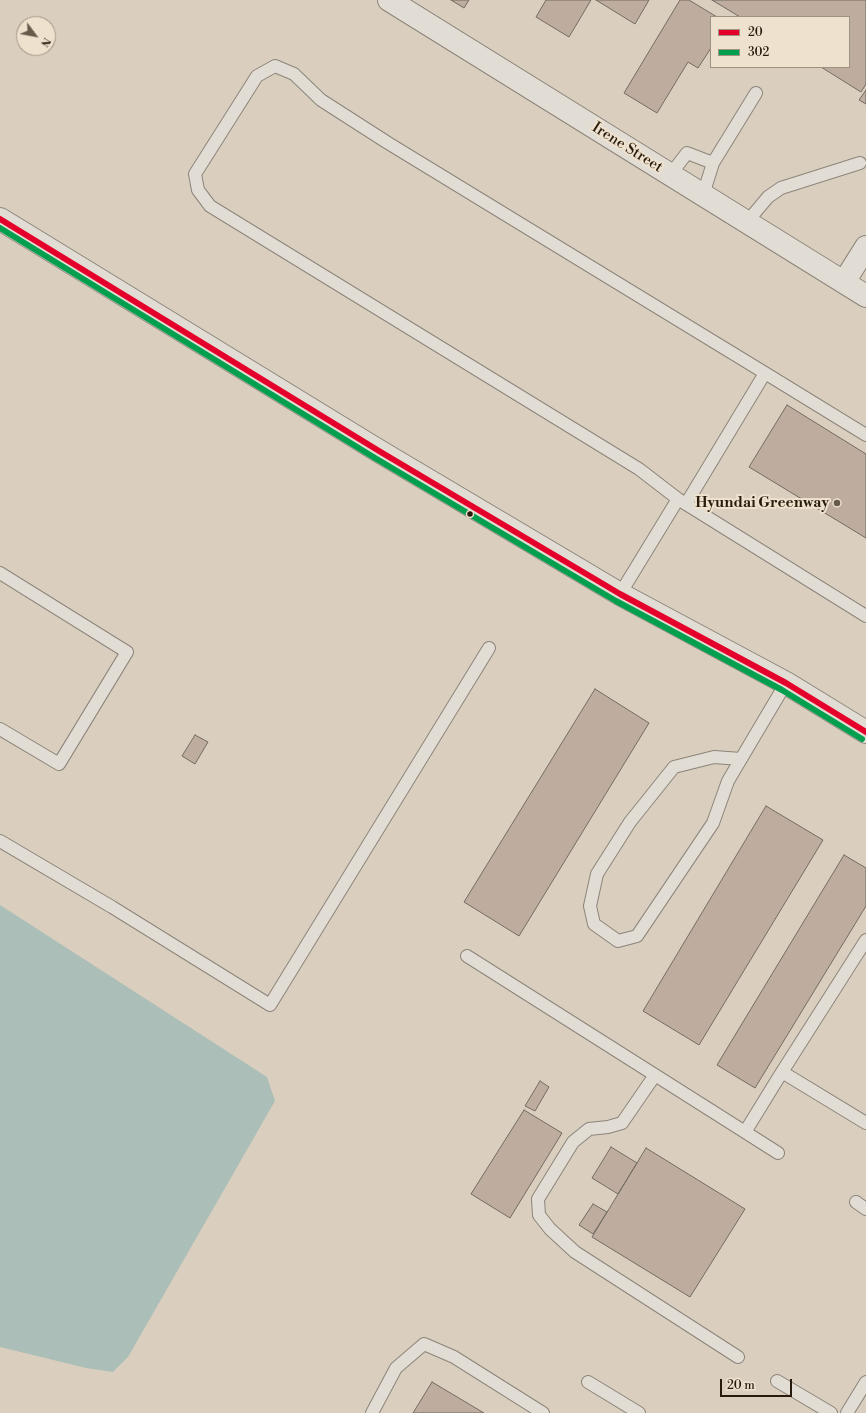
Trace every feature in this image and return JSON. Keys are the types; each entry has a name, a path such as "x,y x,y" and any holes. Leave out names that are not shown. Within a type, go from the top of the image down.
{"street":[{"name":"Irene Street","path":"389,0 866,296"},
{"path":"0,219 379,451 620,594 786,683 866,732"},
{"path":"844,282 866,246"}],"lane":[{"path":"866,435 321,100 294,74 275,66 257,76 195,174 198,190 210,206 639,469 682,501 866,616"},
{"path":"703,195 713,164 756,93"},
{"path":"670,175 687,153 713,164"},
{"path":"746,222 768,197 781,188 864,161"},
{"path":"620,594 765,373"},
{"path":"0,573 127,652 59,764 0,729"},
{"path":"0,841 112,907 270,1005 489,648"},
{"path":"741,759 714,757 674,767 630,822 597,874 590,906 594,924 618,941 637,936 713,823 728,780 741,759 786,683"},
{"path":"746,1132 782,1072 866,940"},
{"path":"467,956 778,1152"},
{"path":"782,1072 866,1123"},
{"path":"654,1075 622,1123 608,1127 589,1129 573,1142 538,1199 539,1215 574,1252 738,1357"},
{"path":"372,1413 396,1368 424,1344 454,1357 543,1413"},
{"path":"777,1381 831,1413"},
{"path":"588,1382 639,1413"},
{"path":"847,1413 866,1382"}],"shaded area":[{"path":"0,905 267,1077 275,1101 128,1357 113,1372 86,1368 0,1347"}],"building":[{"path":"451,0 469,0 464,8"},
{"path":"546,0 591,0 569,37 536,17"},
{"path":"596,0 649,0 635,24"},
{"path":"680,0 689,0 715,16 710,16 710,50 698,68 688,62 657,113 624,93"},
{"path":"712,0 866,0 866,84 861,92 823,68 850,68 850,16 738,16"},
{"path":"866,90 866,104 859,100"},
{"name":"Hyundai Greenway","path":"787,405 866,454 866,538 749,467"},
{"path":"595,689 649,723 519,936 464,902"},
{"path":"195,735 208,742 195,764 182,756"},
{"path":"766,806 823,840 699,1045 643,1011"},
{"path":"844,855 866,868 866,906 755,1088 717,1065"},
{"path":"540,1081 549,1087 535,1111 525,1106"},
{"path":"524,1110 562,1133 510,1218 471,1194"},
{"path":"611,1147 637,1163 618,1194 592,1178"},
{"path":"646,1148 745,1209 690,1297 592,1237"},
{"path":"593,1204 607,1212 593,1234 579,1225"},
{"path":"432,1382 484,1413 413,1413"}],"transit line":[{"name":"20","path":"0,219 379,451 620,594 786,683 866,732"},
{"name":"302","path":"0,228 375,458 616,601 782,690 862,739"}],"place":[{"name":"Hyundai Greenway","path":"837,503"}]}
